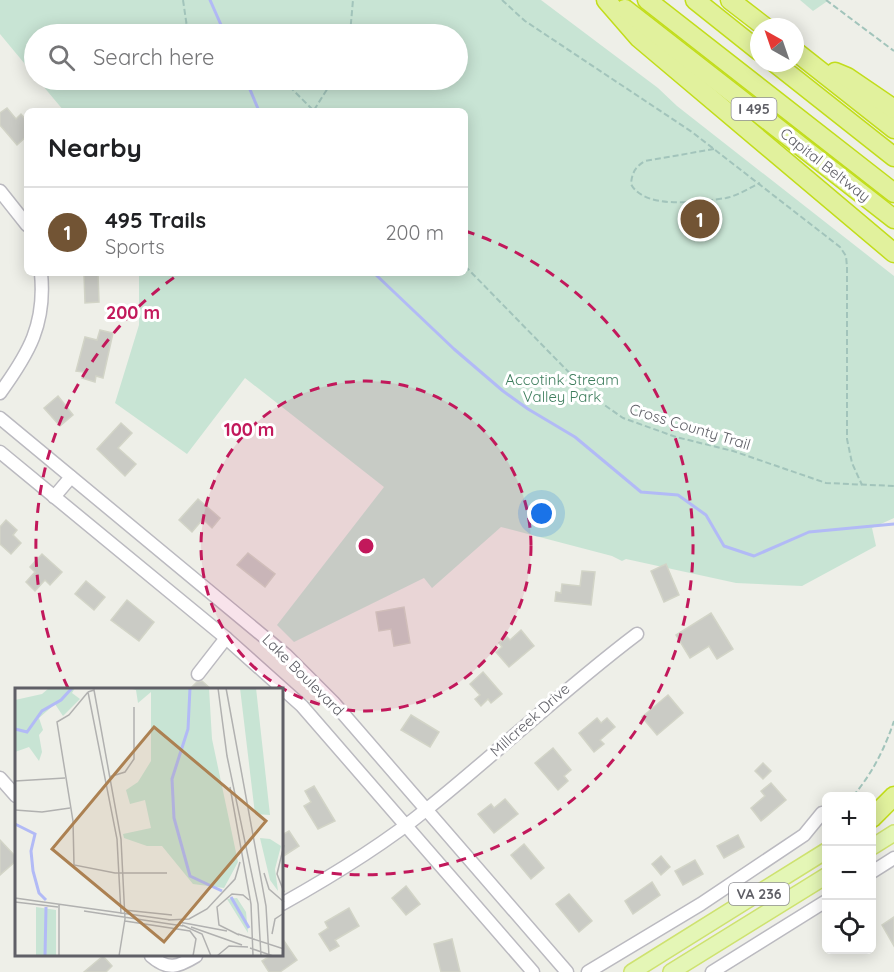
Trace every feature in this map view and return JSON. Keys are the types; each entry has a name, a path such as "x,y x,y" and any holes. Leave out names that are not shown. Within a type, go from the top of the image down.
{"highway":[{"path":"606,0 639,38 894,251"},
{"name":"Capital Beltway","path":"614,0 894,219"},
{"name":"I 495","path":"647,0 894,193"},
{"path":"695,0 750,44"},
{"path":"730,0 753,18"},
{"path":"804,58 894,129"},
{"path":"810,63 847,77 894,109"},
{"path":"786,72 894,157"},
{"path":"876,814 894,796"}],"main road":[{"path":"876,820 894,808"},
{"path":"874,846 894,833"},
{"name":"VA 236","path":"632,972 822,853"},
{"name":"VA 236","path":"671,972 822,878"}],"street":[{"path":"0,191 24,221"},
{"path":"0,393 21,362 37,330 42,311 41,276"},
{"name":"Lake Boulevard","path":"0,418 286,655 333,702 567,972"},
{"name":"Lake Boulevard","path":"0,452 226,638 282,688"},
{"path":"54,497 71,477"},
{"name":"Millcreek Drive","path":"406,825 583,674 636,634"},
{"path":"198,674 226,638"},
{"name":"Lake Boulevard","path":"284,690 302,706 533,972"},
{"path":"0,778 15,795"},
{"path":"588,972 701,904 804,835 822,813"},
{"path":"284,903 406,825"},
{"path":"876,869 894,858"},
{"path":"712,972 822,903"},
{"path":"152,957 166,967 175,969 194,957"}],"path":[{"path":"183,0 187,24"},
{"path":"351,24 353,0"},
{"path":"502,0 525,21 714,149 840,247 846,256 847,439 852,463 861,485"},
{"path":"826,0 894,51"},
{"path":"293,90 311,108"},
{"path":"316,108 327,90"},
{"path":"714,149 645,161 637,165 630,184 641,196 656,202 728,198 760,183"},
{"name":"Cross County Trail","path":"468,269 593,397 622,418 676,437 733,451 826,483 894,486"},
{"path":"856,792 865,782 894,721"}],"green space":[{"name":"Accotink Stream Valley Park","path":"0,0 541,0 658,88 677,106 894,276 894,518 872,528 876,546 802,586 736,583 626,559 622,561 612,556 501,527 432,588 424,578 294,642 277,625 384,487 245,378 187,454 115,403 139,325 139,276 468,276 468,108 61,108 46,90 468,90 468,24 24,24 24,63 0,34"},
{"path":"800,0 829,0 813,11"}],"building":[{"path":"7,108 16,119 21,114 24,118 24,139 17,145 0,125 0,113"},
{"path":"84,276 98,276 99,302 85,303"},
{"path":"100,330 113,333 103,378 96,376 95,382 82,378 84,372 76,371 85,337 97,340"},
{"path":"58,396 73,415 60,426 44,408"},
{"path":"121,423 132,433 118,448 136,464 125,476 97,449"},
{"path":"198,499 220,518 212,528 203,519 192,532 179,520"},
{"path":"6,520 17,530 13,535 21,543 11,554 0,544 0,527"},
{"path":"248,553 275,574 265,587 237,565"},
{"path":"42,554 62,572 50,585 45,580 35,591 26,582 35,572 30,567"},
{"path":"666,564 679,595 664,602 651,571"},
{"path":"582,571 595,572 591,605 555,601 556,592 561,593 562,584 580,586"},
{"path":"86,581 105,597 94,610 75,594"},
{"path":"127,600 154,622 139,641 111,620"},
{"path":"404,607 410,643 394,646 391,629 379,631 376,612"},
{"path":"711,613 733,649 717,659 709,646 690,658 676,635"},
{"path":"521,630 534,646 509,667 496,652 502,647 499,643 507,637 510,640"},
{"path":"483,672 502,694 491,703 488,699 481,706 475,699 480,695 470,684"},
{"path":"202,681 210,688 191,688 197,682"},
{"path":"668,695 683,713 657,735 642,717"},
{"path":"411,715 439,732 430,747 401,730"},
{"path":"597,718 601,723 607,718 615,727 600,740 604,744 594,752 579,733"},
{"path":"553,748 571,770 564,776 568,781 558,790 535,763"},
{"path":"763,763 771,771 763,779 755,771"},
{"path":"771,783 786,800 761,821 751,808 765,796 761,791"},
{"path":"314,786 335,821 318,829 304,806 311,802 305,791"},
{"path":"505,799 518,814 494,833 478,814 491,804 494,808"},
{"path":"289,831 299,846 284,856 284,834"},
{"path":"738,835 744,847 724,858 717,846"},
{"path":"0,840 15,856 15,862 0,875"},
{"path":"524,844 544,868 531,879 511,855"},
{"path":"661,856 670,867 661,875 652,864"},
{"path":"695,860 703,874 683,885 675,871"},
{"path":"652,882 660,895 633,914 625,901"},
{"path":"406,886 420,904 406,915 392,898"},
{"path":"569,894 592,921 579,932 556,904"},
{"path":"349,908 359,926 335,940 339,946 330,951 319,934 328,928 325,922"},
{"path":"894,917 894,946 882,925"},
{"path":"452,939 460,972 441,972 434,944"},
{"path":"284,941 297,960 280,972 269,972 262,961 268,957 284,957"},
{"path":"102,957 112,966 106,972 84,972"}],"waterway":[{"path":"210,0 221,24"},
{"path":"250,90 258,108"},
{"path":"377,276 454,349 503,391 575,437 641,492 678,495 706,515 724,546 754,556 809,532 894,524"}],"place":[{"name":"495 Trails","path":"700,219"}]}
